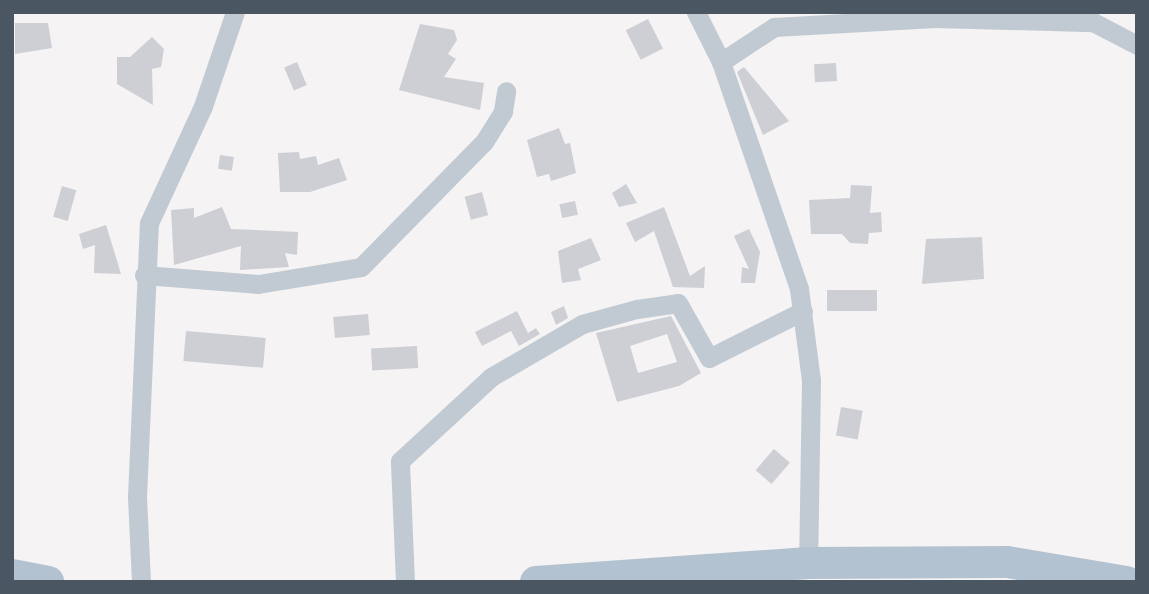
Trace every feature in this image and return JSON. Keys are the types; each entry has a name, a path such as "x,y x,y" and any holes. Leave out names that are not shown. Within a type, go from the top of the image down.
{"main road":[{"path":"536,582 808,563 1007,562 1126,582"},
{"path":"12,575 48,582"}],"street":[{"path":"141,582 144,275 149,223 203,106 235,12"},
{"path":"699,13 721,62 805,320 811,380 808,563"},
{"path":"721,62 774,27 935,18 1093,22 1137,45"},
{"path":"144,275 258,284 361,267 484,142 503,111 506,91"},
{"path":"405,582 400,461 491,377 582,324 637,309 678,303 709,358 805,320"}],"building":[{"path":"648,19 663,48 641,60 626,30"},
{"path":"15,23 48,23 52,48 15,54"},
{"path":"420,24 454,30 457,40 448,54 456,59 444,77 484,83 480,110 399,90"},
{"path":"152,37 164,49 161,67 152,69 153,105 117,84 117,57 130,57"},
{"path":"297,62 307,85 294,90 284,67"},
{"path":"836,63 837,81 815,82 814,64"},
{"path":"744,67 789,121 763,135 737,72"},
{"path":"559,128 565,144 570,143 576,173 551,181 549,174 537,177 527,140"},
{"path":"299,152 300,159 316,156 318,165 339,158 347,180 310,192 280,192 278,153"},
{"path":"220,155 234,157 232,171 218,169"},
{"path":"626,184 637,203 619,207 612,193"},
{"path":"851,185 872,186 870,213 881,212 882,232 869,233 868,244 850,243 842,234 811,234 809,200 850,198"},
{"path":"62,186 76,190 68,221 53,217"},
{"path":"482,192 488,215 471,220 465,197"},
{"path":"575,201 578,215 562,218 559,204"},
{"path":"222,207 231,229 298,232 297,255 285,253 289,267 240,270 241,246 174,265 171,210 194,208 194,218"},
{"path":"664,207 690,276 705,266 704,288 673,287 654,231 635,242 626,223"},
{"path":"106,225 121,274 94,273 95,245 83,249 79,234"},
{"path":"749,229 760,252 755,283 741,283 742,267 749,269 734,236"},
{"path":"982,237 984,279 922,284 926,239"},
{"path":"591,238 601,260 578,269 581,280 562,283 558,251"},
{"path":"827,290 877,290 877,311 827,311"},
{"path":"564,306 568,318 556,325 551,312"},
{"path":"517,311 528,333 536,328 540,334 519,346 511,331 482,346 475,332"},
{"path":"368,314 370,335 335,338 333,317"},
{"path":"671,316 701,373 679,386 617,402 596,333","holes":["667,334 677,362 638,373 630,346"]},
{"path":"186,331 266,338 263,368 183,361"},
{"path":"417,346 418,368 372,370 371,348"},
{"path":"841,407 863,411 858,439 836,436"},
{"path":"774,449 790,463 771,484 756,470"}]}
